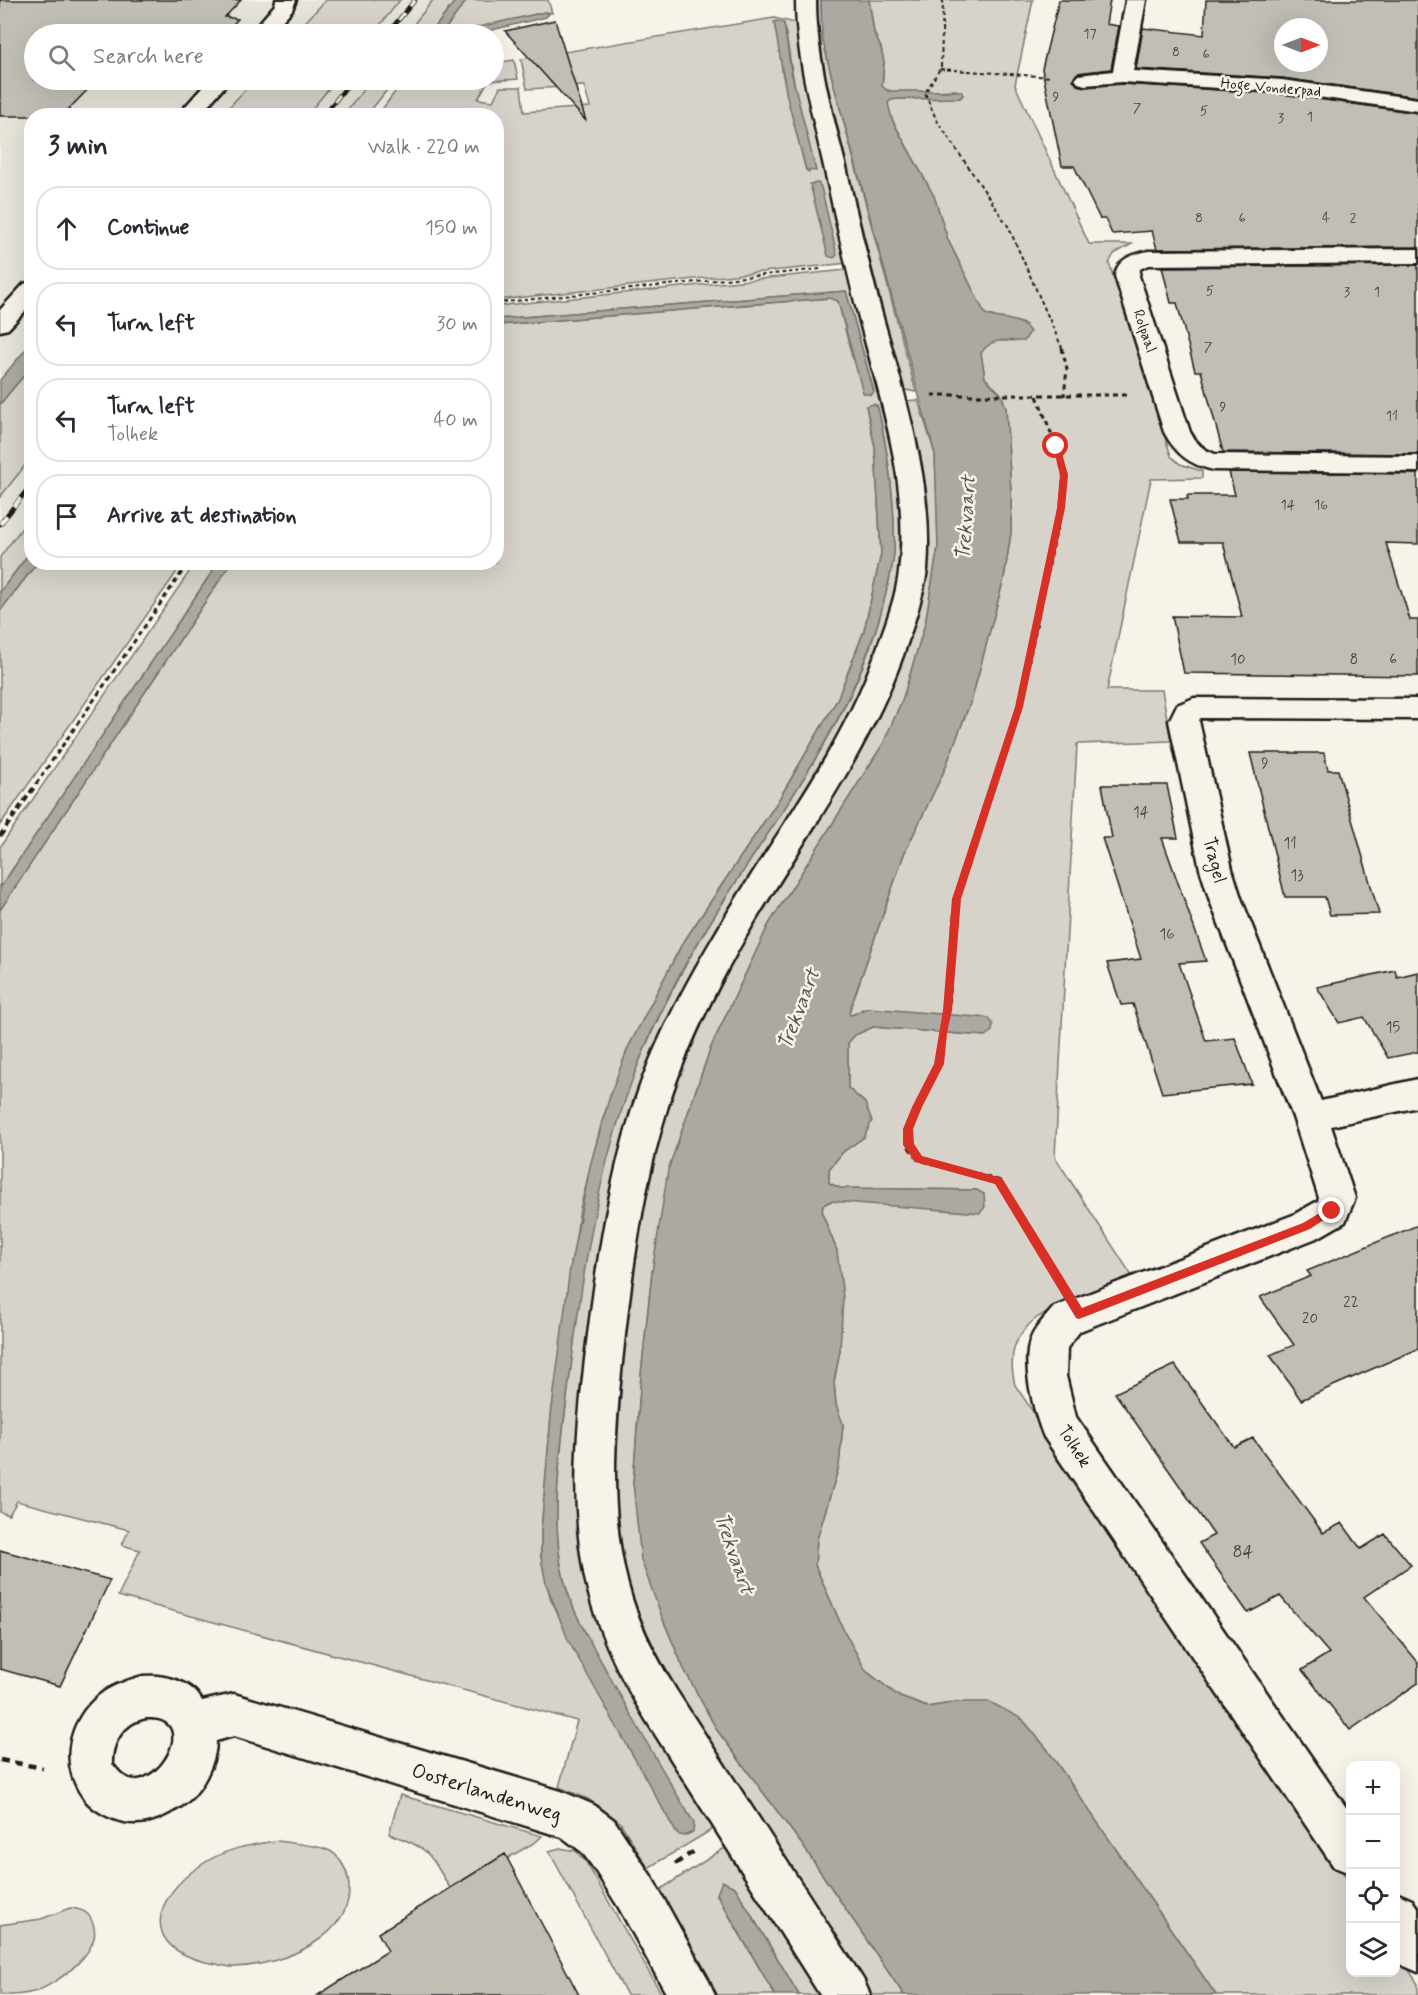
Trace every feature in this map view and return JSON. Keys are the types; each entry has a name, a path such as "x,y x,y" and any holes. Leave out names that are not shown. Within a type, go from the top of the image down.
{"street":[{"path":"269,24 285,6 286,0"},
{"path":"806,0 805,22 810,56 859,265 907,447 916,520 913,574 907,601 883,674 856,732 841,760 750,903 705,981 670,1055 651,1105 623,1214 609,1316 596,1447 595,1501 600,1551 615,1613 631,1652 670,1722 848,1995"},
{"path":"1122,76 1136,0"},
{"name":"Hoge Vonderpad","path":"1085,79 1122,76 1282,86 1418,105"},
{"path":"195,108 211,90"},
{"name":"Rolpaal","path":"1418,256 1148,258 1133,261 1128,267 1127,276 1177,432 1185,447 1198,458 1213,462 1418,464"},
{"path":"0,324 24,298"},
{"name":"Tragel","path":"1310,1117 1225,898 1216,869 1184,721 1187,712 1194,708 1418,709"},
{"path":"1310,1117 1418,1093"},
{"name":"Tolhek","path":"1310,1117 1336,1197 1332,1211 1306,1226 1067,1319 1048,1343 1047,1376 1058,1424 1346,1845"},
{"name":"Oosterlandenweg","path":"194,1725 234,1715 561,1813 578,1821 598,1836 635,1892 692,1995"},
{"path":"1400,1923 1418,1949"}],"path":[{"path":"944,0 940,69 925,93 930,109 1008,226 1058,338 1067,369 1064,396"},
{"path":"940,69 1085,79"},
{"path":"504,302 859,265"},
{"path":"921,395 1165,395"},
{"path":"1037,396 1056,446 1064,475 1061,508 1019,707 956,899 948,1010 942,1033 939,1064 912,1118 908,1129 908,1145 918,1159 999,1181 1079,1314"},
{"path":"0,836 183,570"},
{"path":"635,1892 736,1822"}],"shaded area":[{"path":"0,0 370,0 350,24 24,24 24,90 294,90 279,108 24,108 24,411 0,440"},
{"path":"326,0 400,0 381,24 303,24"},
{"path":"400,0 433,0 414,24 381,24"},
{"path":"433,0 456,0 438,24 414,24"},
{"path":"467,0 548,0 552,13 545,12 494,24 449,24"},
{"path":"812,0 821,0 822,37 916,392 900,389 820,74"},
{"path":"869,0 1033,0 1015,85 1089,244 1132,244 1114,254 1109,263 1171,456 1180,464 1202,471 1202,478 1151,479 1107,690 1162,690 1171,741 1077,744 1055,1157 1134,1279 1038,1317 1030,1324 1014,1347 1012,1365 1015,1385 1346,1877 1346,1977 1400,1977 1400,1956 1418,1984 1418,1995 1216,1995 1047,1749 1022,1719 958,1702 927,1707 900,1697 866,1671 843,1629 815,1565 817,1539 839,1466 843,1424 836,1405 834,1382 840,1350 837,1251 822,1213 823,1205 831,1201 977,1190 840,1188 829,1183 829,1169 843,1152 864,1137 865,1103 848,1088 848,1043 855,1035 873,1027 985,1036 862,1009 855,1015 850,1016 849,1012 904,854 944,771 972,698 1004,578 1011,533 1006,408 1001,394 985,378 981,353 992,342 1007,341 1026,325 985,314 948,240 934,196 892,119 887,103 898,99 960,98 963,95 956,90 897,92 882,87 884,62 874,33"},
{"path":"774,18 796,23 804,78 848,263 504,299 504,108 383,108 396,90 483,90 478,99 493,101 498,90 504,90 504,87 521,87 524,112 590,107 584,86 527,89 521,59","holes":["784,23 809,172 806,170 782,72"]},
{"path":"514,60 518,79 504,80 504,62"},
{"path":"245,90 328,90 313,108 228,108"},
{"path":"328,90 363,90 349,108 313,108"},
{"path":"363,90 387,90 373,108 349,108"},
{"path":"850,271 905,497 898,600 847,729 659,1052 582,1502 716,1817 713,1829 648,1868 620,1822 588,1799 559,1787 577,1721 118,1596 140,1550 122,1545 129,1530 17,1501 9,1515 0,1512 0,910 226,570 504,570 504,324 830,298 838,301 852,357 874,392 846,291 504,318 504,305","holes":["877,405 888,459 894,535 893,564 870,649 827,739 719,909 693,952 660,1015 631,1081 615,1126 591,1223 562,1435 557,1533 564,1579 576,1615 632,1718 551,1601 541,1557 541,1531 551,1416 580,1209 602,1121 628,1048 681,946 778,801 837,700 864,631 881,554 875,447 866,406"]},
{"path":"24,375 24,467 0,497 0,404"},
{"path":"918,400 935,454 937,497 938,547 925,624 903,698 883,744 769,924 711,1047 689,1109 652,1272 633,1483 662,1617 684,1669 717,1730 803,1846 904,1995 866,1995 683,1714 629,1609 609,1500 636,1215 681,1057 916,603 903,401"},
{"path":"24,467 24,525 0,557 0,497"},
{"path":"24,525 24,560 0,592 0,557"},
{"path":"32,570 178,570 0,825 0,611"},
{"path":"190,570 213,570 0,888 0,847"},
{"path":"400,1795 542,1836 508,1858 505,1854 450,1888 427,1853 413,1843 389,1834"},
{"path":"278,1841 328,1850 338,1858 343,1866 348,1878 348,1899 341,1917 329,1932 293,1954 253,1965 231,1967 211,1963 188,1956 172,1947 163,1935 160,1922 163,1907 184,1878 210,1859 228,1851"},
{"path":"560,1848 576,1851 586,1862 662,1995 627,1995 549,1851"},
{"path":"723,1849 729,1849 832,1995 799,1995 735,1887 717,1895 775,1995 717,1995 658,1891"},
{"path":"70,1908 83,1911 92,1921 95,1932 87,1953 68,1972 46,1987 28,1993 0,1995 0,1925 41,1919"}],"water":[{"path":"456,0 467,0 449,24 438,24"},
{"name":"Trekvaart","path":"821,0 869,0 874,33 884,62 882,86 888,91 961,91 963,95 960,98 891,100 888,103 892,120 934,196 948,240 985,314 1021,323 1030,332 1024,341 995,342 981,353 985,378 1001,394 1006,408 1011,533 1004,578 972,698 944,771 904,854 849,1012 850,1015 869,1008 989,1018 993,1025 992,1031 985,1036 873,1027 855,1035 848,1043 848,1088 865,1103 872,1121 864,1137 843,1152 829,1169 829,1183 840,1188 977,1190 984,1194 985,1207 980,1213 831,1201 823,1205 822,1213 837,1251 843,1297 840,1350 834,1382 836,1405 843,1424 839,1466 817,1539 815,1565 843,1629 866,1671 900,1697 927,1707 958,1702 990,1702 1022,1719 1047,1749 1216,1995 904,1995 803,1846 717,1730 684,1669 641,1560 633,1483 652,1272 668,1170 711,1047 769,924 883,744 903,698 925,624 938,547 935,454 833,82 822,37"},
{"path":"545,12 549,14 546,17 504,27 504,24 492,24"},
{"path":"774,22 784,23 791,71 816,171 806,170 787,97"},
{"path":"818,183 821,187 837,255 834,258 828,256 810,184"},
{"path":"846,291 874,392 871,395 863,393 838,301 830,298 504,324 504,318"},
{"path":"24,351 24,375 0,404 0,380"},
{"path":"874,404 878,408 891,480 894,552 885,597 868,652 845,705 818,755 694,949 646,1044 614,1134 602,1179 577,1318 558,1474 559,1556 568,1593 590,1642 694,1823 693,1832 684,1836 677,1834 569,1642 546,1584 541,1557 541,1531 551,1416 570,1268 590,1166 611,1092 628,1048 681,946 778,801 837,700 864,631 881,554 875,447 866,406"},
{"path":"24,560 24,570 32,570 0,611 0,592"},
{"path":"213,570 226,570 0,910 0,888"},
{"path":"722,1881 735,1887 799,1995 775,1995 717,1894"}],"building":[{"path":"0,0 241,0 225,17 238,19 233,24 24,24 24,90 87,90 70,108 24,108 24,116 0,116"},
{"path":"1059,0 1110,0 1106,24 1119,26 1111,69 1078,73 1073,79 1077,85 1085,87 1122,84 1282,94 1418,113 1418,247 1157,249 1152,231 1112,234 1105,219 1100,219 1074,166 1062,166 1042,69"},
{"path":"1206,0 1418,0 1418,97 1282,78 1136,69 1143,28 1204,35"},
{"path":"555,20 586,121 505,31"},
{"path":"1418,265 1418,454 1223,452 1201,371 1195,371 1177,303 1171,303 1162,267"},
{"path":"1229,472 1418,474 1418,544 1386,543 1410,620 1418,620 1418,676 1184,673 1172,616 1242,617 1223,542 1181,542 1170,499 1188,499 1187,495 1235,495"},
{"path":"1250,753 1324,753 1328,770 1338,770 1379,914 1330,915 1325,897 1285,897"},
{"path":"1102,785 1167,785 1178,838 1162,838 1206,961 1179,963 1206,1041 1235,1038 1252,1084 1162,1093 1133,1004 1121,1005 1107,963 1141,959 1102,838 1112,838"},
{"path":"1395,970 1397,977 1418,972 1418,1052 1388,1058 1364,1017 1339,1023 1317,987"},
{"path":"1418,1225 1418,1349 1301,1400 1270,1355 1294,1345 1260,1297 1311,1276 1307,1271"},
{"path":"1175,1365 1234,1447 1253,1438 1323,1533 1342,1523 1361,1549 1385,1534 1411,1565 1364,1597 1418,1662 1418,1683 1350,1730 1302,1670 1329,1653 1280,1596 1248,1613 1199,1543 1214,1535 1115,1393"},
{"path":"0,1550 110,1580 60,1686 0,1669"},
{"path":"505,1854 579,1995 318,1995 388,1951 378,1933"}],"railway":[{"path":"395,24 415,0"},
{"path":"329,108 344,90"},
{"path":"0,524 24,494"}],"route":[{"path":"1056,446 1064,475 1061,508 1019,707 956,899 948,1010 942,1033 939,1064 908,1129 908,1145 918,1159 999,1181 1079,1314 1306,1226 1332,1211"}]}
